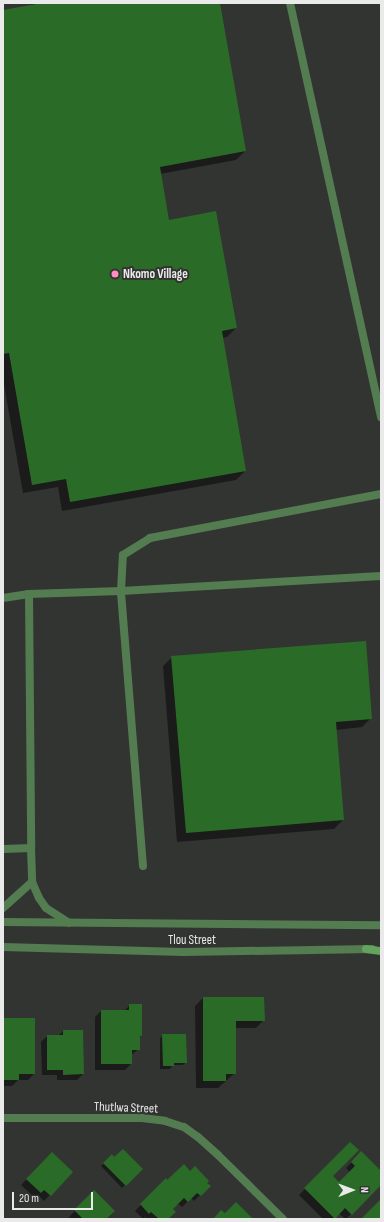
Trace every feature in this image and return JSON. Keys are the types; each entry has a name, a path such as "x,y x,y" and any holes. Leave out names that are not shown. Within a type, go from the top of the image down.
{"main road":[{"path":"366,949 381,950"}],"street":[{"path":"290,3 381,417"},
{"path":"142,866 122,591 123,555 150,538 381,494"},
{"path":"3,598 29,594 122,591 381,576"},
{"path":"29,594 30,848 32,882 39,898 46,908 69,923"},
{"path":"3,849 30,848"},
{"path":"3,908 32,882"},
{"name":"Tlou Street","path":"3,922 381,925"},
{"name":"Tlou Street","path":"3,947 183,952 366,949"},
{"name":"Thutlwa Street","path":"3,1118 142,1118 164,1121 184,1127 218,1155 283,1219"}],"building":[{"name":"Nkomo Village","path":"41,3 220,3 246,151 160,167 169,220 216,211 237,328 222,331 246,471 70,502 66,479 32,485 9,353 3,354 3,10"},
{"path":"366,641 372,719 336,722 344,820 186,833 171,656"},
{"path":"203,997 264,997 265,1021 236,1021 236,1074 226,1074 226,1081 203,1081"},
{"path":"129,1004 142,1004 142,1036 140,1036 140,1050 132,1050 132,1064 101,1064 101,1010 129,1010"},
{"path":"3,1018 35,1018 35,1074 19,1074 19,1080 3,1080"},
{"path":"63,1030 83,1030 84,1074 63,1075 63,1070 47,1070 47,1035 63,1035"},
{"path":"162,1034 186,1034 187,1063 174,1063 174,1066 163,1066"},
{"path":"350,1142 359,1150 333,1176 339,1182 355,1166 351,1162 361,1151 381,1171 381,1185 352,1215 345,1208 335,1219 304,1188"},
{"path":"123,1149 143,1169 126,1186 103,1163 112,1154 114,1157"},
{"path":"52,1152 73,1172 51,1196 44,1190 41,1193 26,1179"},
{"path":"184,1164 190,1171 195,1166 209,1181 207,1183 211,1186 201,1196 197,1193 188,1202 184,1198 173,1209 176,1212 168,1219 159,1219 151,1212 149,1214 140,1204 166,1178 167,1180"},
{"path":"94,1190 115,1211 106,1219 83,1219 74,1210"},
{"path":"381,1199 381,1219 361,1219"},
{"path":"236,1202 253,1219 213,1219 221,1210 225,1213"}],"place":[{"name":"Nkomo Village","path":"115,274"}]}
